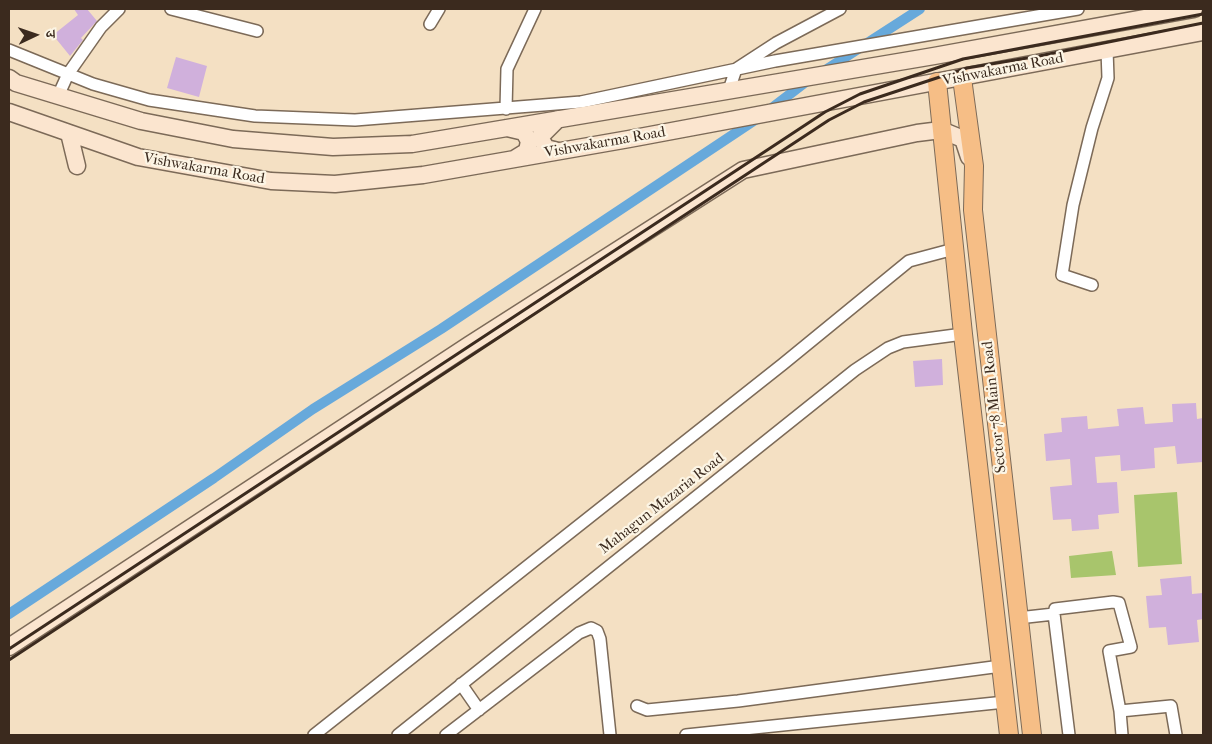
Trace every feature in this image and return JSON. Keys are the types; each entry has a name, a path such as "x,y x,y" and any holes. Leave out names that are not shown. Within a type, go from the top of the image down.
{"main road":[{"name":"Vishwakarma Road","path":"9,78 16,83 141,121 233,139 333,147 412,144 1069,33 1191,9"},
{"name":"Vishwakarma Road","path":"9,112 138,157 271,181 345,183 423,175 514,159 881,93 1203,32"},
{"name":"Sector 78 Main Road","path":"962,78 974,166 974,210 1032,735"},
{"name":"Sector 78 Main Road","path":"937,82 963,334 1009,735"},
{"path":"558,119 540,137 546,148 558,151"},
{"path":"508,128 524,132 529,141 527,151 514,159"},
{"path":"9,647 469,345 743,170 916,133 942,130 963,139 969,158 974,166"},
{"path":"69,133 77,166"},
{"path":"980,482 988,491 998,492 1003,480"}],"street":[{"path":"58,96 68,74 100,27 119,9"},
{"path":"171,9 257,31"},
{"path":"430,24 439,9"},
{"path":"506,109 507,69 535,9"},
{"path":"729,90 736,69 776,43 840,9"},
{"path":"9,50 93,84 149,100 255,116 355,120 581,102 776,61 1078,9"},
{"path":"1092,285 1062,275 1073,205 1092,128 1108,78 1107,50"},
{"path":"314,735 776,370 909,261 940,251 954,249"},
{"name":"Mahagun Mazaria Road","path":"398,735 855,370 888,348 903,342 963,334"},
{"path":"1069,735 1054,614 1055,609 1113,602 1119,604 1131,647 1109,651 1120,711 1122,735"},
{"path":"1018,618 1054,614"},
{"path":"446,735 579,633 591,628 597,631 600,639 610,735"},
{"path":"637,706 647,710 738,701 1001,666"},
{"path":"460,684 479,710"},
{"path":"686,735 789,730 1005,702"},
{"path":"1120,711 1171,706 1176,735"}],"green space":[{"path":"1177,492 1182,564 1138,567 1134,495"},
{"path":"1112,551 1116,575 1071,578 1069,556"}],"building":[{"path":"74,9 87,9 97,21 81,38 83,40 70,56 53,35 78,15"},
{"path":"176,57 207,66 199,97 167,88"},
{"path":"942,359 943,385 915,387 913,361"},
{"path":"1196,403 1197,419 1203,418 1203,462 1177,464 1175,446 1154,448 1155,468 1121,471 1120,455 1095,457 1097,483 1117,482 1119,513 1098,515 1099,529 1072,531 1071,519 1053,520 1050,487 1072,485 1070,459 1046,461 1044,434 1062,432 1061,418 1087,416 1088,429 1119,426 1117,409 1143,407 1145,424 1173,422 1172,404"},
{"path":"1191,576 1192,594 1203,593 1203,619 1197,620 1199,642 1168,645 1166,627 1149,628 1146,596 1162,595 1160,579"}],"waterway":[{"path":"824,71 920,9"},
{"path":"9,614 214,478 313,409 441,329 764,114 807,81"}],"railway":[{"path":"9,649 825,112 860,94 963,59 1203,14"},
{"path":"9,660 829,120 864,102 967,68 1039,56 1203,23"}]}
